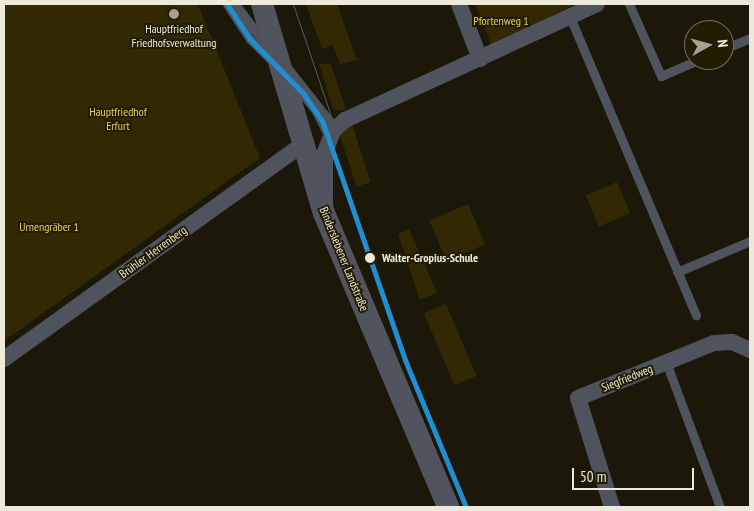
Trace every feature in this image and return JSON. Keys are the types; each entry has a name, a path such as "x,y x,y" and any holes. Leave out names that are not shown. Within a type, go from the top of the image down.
{"main road":[{"name":"Binderslebener Landstraße","path":"262,4 302,145 324,213 448,507"}],"street":[{"path":"459,4 480,59"},
{"path":"324,213 328,176 325,152 332,133 353,115 480,59 597,4"},
{"name":"Brühler Herrenberg","path":"4,359 302,145"},
{"path":"666,362 721,342 750,350"},
{"name":"Siegfriedweg","path":"612,507 578,398 666,362"}],"lane":[{"path":"227,4 250,39 309,90 332,133"},
{"path":"235,4 332,133"},
{"path":"629,4 661,76 684,66"},
{"path":"570,16 696,316"},
{"path":"734,45 750,38"},
{"path":"677,272 750,241"},
{"name":"Siegfriedweg","path":"666,362 720,507"}],"green space":[{"name":"Hauptfriedhof Erfurt","path":"4,4 198,4 260,158 4,341"},
{"path":"306,4 337,4 357,60 340,64 333,45 322,49"},
{"name":"Pfortenweg 1","path":"475,4 576,4 492,46"},
{"path":"319,64 331,64 346,109 341,111 333,109"},
{"path":"352,124 371,182 357,187 338,129"},
{"path":"617,182 630,213 599,227 586,195"},
{"path":"468,204 485,245 447,261 429,220"},
{"path":"409,229 437,293 420,300 398,234"},
{"path":"446,304 476,376 454,385 424,313"}],"tram line":[{"path":"293,4 335,128"}],"transit line":[{"path":"227,4 250,39 303,93 323,123 405,360 466,507"}],"place":[{"name":"Hauptfriedhof Friedhofsverwaltung","path":"174,14"},
{"name":"Walter-Gropius-Schule","path":"370,258"}],"park label":[{"name":"Urnengräber 1","path":"49,227"}]}
